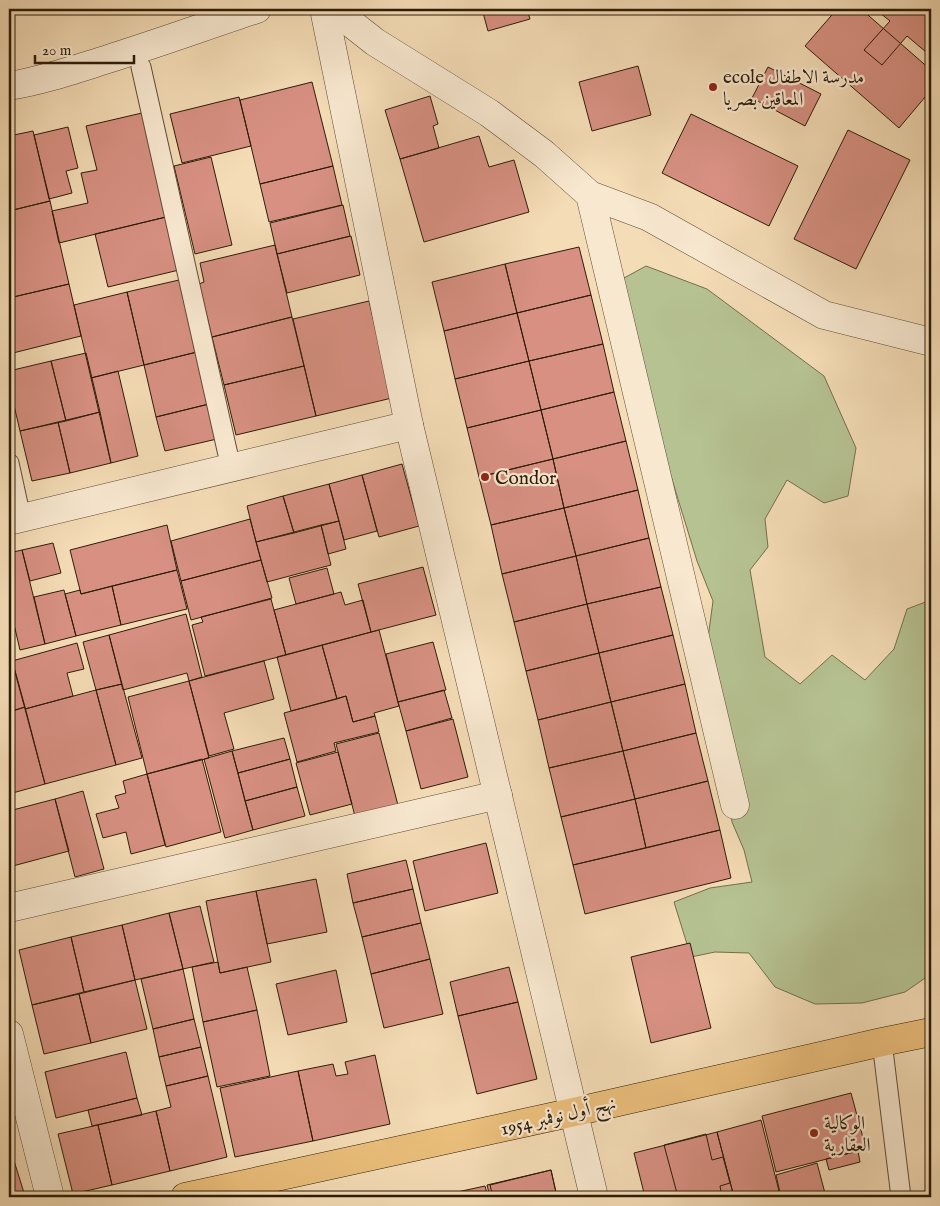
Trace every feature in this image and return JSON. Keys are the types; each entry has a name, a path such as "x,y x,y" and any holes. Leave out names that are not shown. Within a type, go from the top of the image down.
{"main road":[{"name":"نهج أول نوفمبر 1954","path":"196,1196 931,1032"}],"street":[{"path":"9,86 31,82 95,63 257,9"},
{"path":"324,9 410,425 594,1197"},
{"path":"333,9 375,42 489,113 544,154 590,195 649,217 824,315 931,342"},
{"path":"590,195 735,805"},
{"path":"15,520 410,425"},
{"path":"9,908 498,795"},
{"path":"9,1034 50,1197"}],"lane":[{"path":"141,67 231,468"},
{"path":"9,463 15,520"},
{"path":"882,1042 901,1197"}],"green space":[{"path":"646,266 707,289 824,376 856,448 848,496 824,503 787,480 765,519 768,547 750,570 765,657 800,684 832,655 865,680 894,649 907,609 931,600 931,974 905,992 862,1003 815,1004 775,987 749,953 715,952 691,957 674,902 710,888 752,882 744,850 732,822 714,679 707,646 713,601 697,561 663,450 627,314 624,278"}],"building":[{"path":"482,9 527,9 530,19 488,31"},
{"path":"837,9 861,9 931,70 931,90 899,128 805,46"},
{"path":"875,9 931,9 929,12 931,14 931,46 926,52 907,36 882,65 864,50 890,21"},
{"path":"638,66 651,115 592,131 579,82"},
{"path":"768,67 821,94 805,126 752,98"},
{"path":"312,82 333,166 260,184 240,100"},
{"path":"430,96 438,124 433,126 439,148 400,159 385,110"},
{"path":"239,97 251,146 182,163 170,114"},
{"path":"142,113 166,217 59,243 52,211 88,203 81,173 97,170 86,126"},
{"path":"691,114 798,166 769,226 662,173"},
{"path":"68,127 78,168 66,171 72,193 49,199 34,135"},
{"path":"848,130 910,160 856,269 794,239"},
{"path":"33,131 50,201 9,211 9,136"},
{"path":"479,136 489,167 514,160 529,212 424,242 400,159"},
{"path":"211,157 232,245 195,254 174,166"},
{"path":"333,166 342,205 269,222 260,184"},
{"path":"50,201 69,284 9,298 9,211"},
{"path":"343,205 350,236 277,254 270,223"},
{"path":"166,217 179,270 108,287 95,234"},
{"path":"351,236 360,275 287,293 277,254"},
{"path":"275,245 292,317 212,337 199,284 204,282 200,263"},
{"path":"579,247 591,295 517,313 505,264"},
{"path":"505,264 517,313 444,331 432,282"},
{"path":"179,280 197,352 144,365 127,292"},
{"path":"69,284 81,336 9,354 9,298"},
{"path":"127,292 144,365 91,378 74,305"},
{"path":"591,295 603,344 529,361 517,313"},
{"path":"369,301 392,398 316,416 293,319"},
{"path":"517,313 529,361 455,379 444,331"},
{"path":"292,317 304,366 224,385 212,337"},
{"path":"603,344 614,392 541,410 529,361"},
{"path":"197,352 209,404 156,417 144,365"},
{"path":"86,353 100,412 66,421 51,361"},
{"path":"51,361 66,421 20,431 9,384 9,371"},
{"path":"529,361 541,410 467,428 455,379"},
{"path":"304,366 316,416 236,435 224,385"},
{"path":"118,371 138,456 111,463 91,378"},
{"path":"614,392 626,441 553,459 541,410"},
{"path":"209,404 217,439 165,451 156,417"},
{"path":"541,410 553,459 479,477 467,428"},
{"path":"100,412 111,463 70,473 58,422"},
{"path":"58,422 70,473 32,481 20,431"},
{"path":"626,441 638,490 564,508 553,459"},
{"path":"553,459 564,508 491,525 479,477"},
{"path":"402,464 419,526 379,537 362,475"},
{"path":"362,475 377,531 344,540 329,484"},
{"path":"329,484 339,521 294,533 283,496"},
{"path":"638,490 649,538 576,556 564,508"},
{"path":"283,496 294,533 256,542 247,506"},
{"path":"564,508 576,556 502,574 491,525"},
{"path":"250,519 261,560 181,581 171,541"},
{"path":"339,521 346,549 328,554 321,525"},
{"path":"167,525 177,570 81,594 70,550"},
{"path":"321,525 331,565 267,582 256,542"},
{"path":"649,538 661,587 587,604 576,556"},
{"path":"53,543 61,573 30,581 22,550"},
{"path":"22,550 45,644 20,650 9,603 9,553"},
{"path":"576,556 587,604 514,622 502,574"},
{"path":"261,560 272,598 191,620 181,581"},
{"path":"423,567 436,615 371,632 358,584"},
{"path":"327,568 334,594 296,604 289,578"},
{"path":"177,570 187,609 121,625 112,586"},
{"path":"112,586 121,625 76,636 65,594 80,590 81,594"},
{"path":"661,587 673,635 599,653 587,604"},
{"path":"64,590 76,636 45,644 34,597"},
{"path":"341,592 345,605 363,600 371,632 286,655 274,610"},
{"path":"271,599 286,655 205,676 192,625 203,622 201,617"},
{"path":"587,604 599,653 526,671 514,622"},
{"path":"186,614 202,677 189,681 187,673 123,690 109,635"},
{"path":"379,630 399,706 374,713 375,716 353,722 346,696 337,699 322,645"},
{"path":"109,635 122,684 96,690 83,642"},
{"path":"673,635 685,684 611,702 599,653"},
{"path":"433,642 446,690 398,702 386,654"},
{"path":"77,643 84,669 67,673 73,696 25,709 12,661"},
{"path":"322,645 337,699 291,711 277,657"},
{"path":"599,653 611,702 538,720 526,671"},
{"path":"11,656 25,707 9,712 9,657"},
{"path":"264,661 274,699 224,713 234,749 209,756 189,681"},
{"path":"189,681 209,758 147,774 128,697"},
{"path":"122,684 142,758 116,765 96,690"},
{"path":"685,684 696,733 623,751 611,702"},
{"path":"96,690 116,765 45,784 25,709"},
{"path":"444,690 452,718 406,731 398,702"},
{"path":"346,696 353,722 375,716 379,732 334,743 336,751 297,762 284,713"},
{"path":"611,702 623,751 549,768 538,720"},
{"path":"25,707 45,784 9,794 9,712"},
{"path":"453,719 468,777 421,789 406,731"},
{"path":"379,733 399,809 356,820 336,744"},
{"path":"696,733 708,781 635,799 623,751"},
{"path":"284,738 290,759 238,773 232,751"},
{"path":"232,751 253,830 225,838 204,759"},
{"path":"623,751 635,799 561,817 549,768"},
{"path":"338,752 352,804 310,815 296,763"},
{"path":"202,759 221,832 166,847 147,774"},
{"path":"290,759 297,787 245,801 238,773"},
{"path":"147,774 165,845 131,854 126,832 103,838 96,814 119,808 115,796 126,793 123,781"},
{"path":"708,781 720,830 646,848 635,799"},
{"path":"297,787 305,816 253,830 245,801"},
{"path":"83,791 104,869 75,877 55,799"},
{"path":"55,799 69,851 9,867 9,811"},
{"path":"635,799 646,848 573,865 561,817"},
{"path":"720,830 731,878 585,914 573,865"},
{"path":"486,843 498,893 425,911 413,861"},
{"path":"406,860 413,889 353,903 347,874"},
{"path":"316,879 327,932 267,944 256,891"},
{"path":"413,889 421,923 362,937 353,903"},
{"path":"256,891 271,962 220,973 206,901"},
{"path":"200,906 214,962 183,969 169,913"},
{"path":"169,913 183,969 135,980 122,925"},
{"path":"421,923 430,959 371,974 362,937"},
{"path":"122,925 135,980 84,992 71,937"},
{"path":"71,937 84,992 32,1005 19,950"},
{"path":"690,943 711,1028 651,1043 631,957"},
{"path":"430,959 443,1014 384,1028 371,974"},
{"path":"218,962 220,973 247,967 257,1010 203,1022 192,967"},
{"path":"509,967 518,1002 458,1016 450,982"},
{"path":"183,969 194,1019 153,1029 141,979"},
{"path":"336,970 347,1022 288,1035 276,984"},
{"path":"135,980 147,1029 91,1043 79,994"},
{"path":"79,994 91,1043 44,1054 32,1005"},
{"path":"518,1002 537,1079 477,1094 458,1016"},
{"path":"257,1010 270,1076 217,1087 203,1022"},
{"path":"194,1019 201,1047 159,1057 153,1029"},
{"path":"201,1047 208,1076 166,1086 159,1057"},
{"path":"126,1052 137,1098 56,1118 45,1072"},
{"path":"375,1055 390,1124 313,1141 298,1071 333,1064 336,1076 348,1074 345,1062"},
{"path":"298,1071 313,1141 235,1157 220,1088"},
{"path":"208,1076 227,1157 170,1171 156,1111 171,1107 166,1086"},
{"name":"الوكالية العقارية","path":"851,1093 866,1149 776,1172 762,1116"},
{"path":"137,1098 142,1115 92,1126 88,1110"},
{"path":"156,1111 170,1171 112,1185 98,1125"},
{"path":"761,1120 779,1191 756,1197 734,1197 717,1132"},
{"path":"98,1125 112,1185 73,1194 58,1134"},
{"path":"717,1132 734,1197 645,1197 634,1153"},
{"path":"706,1134 712,1160 723,1157 730,1183 720,1186 722,1197 678,1197 664,1145"},
{"path":"9,1144 15,1164 9,1166"},
{"path":"858,1151 860,1162 829,1170 826,1159"},
{"path":"817,1163 826,1197 781,1197 776,1175"},
{"path":"15,1164 25,1196 9,1197 9,1166"},
{"path":"551,1170 557,1197 490,1197 487,1185"},
{"path":"551,1170 557,1197 493,1197 490,1185"},
{"path":"485,1186 488,1197 434,1197"},
{"path":"777,1192 779,1197 755,1197"}],"place":[{"name":"ecole مدرسة الاطفال المعاقين بصريا","path":"713,87"},
{"name":"Condor","path":"485,477"},
{"name":"الوكالية العقارية","path":"814,1133"}]}
